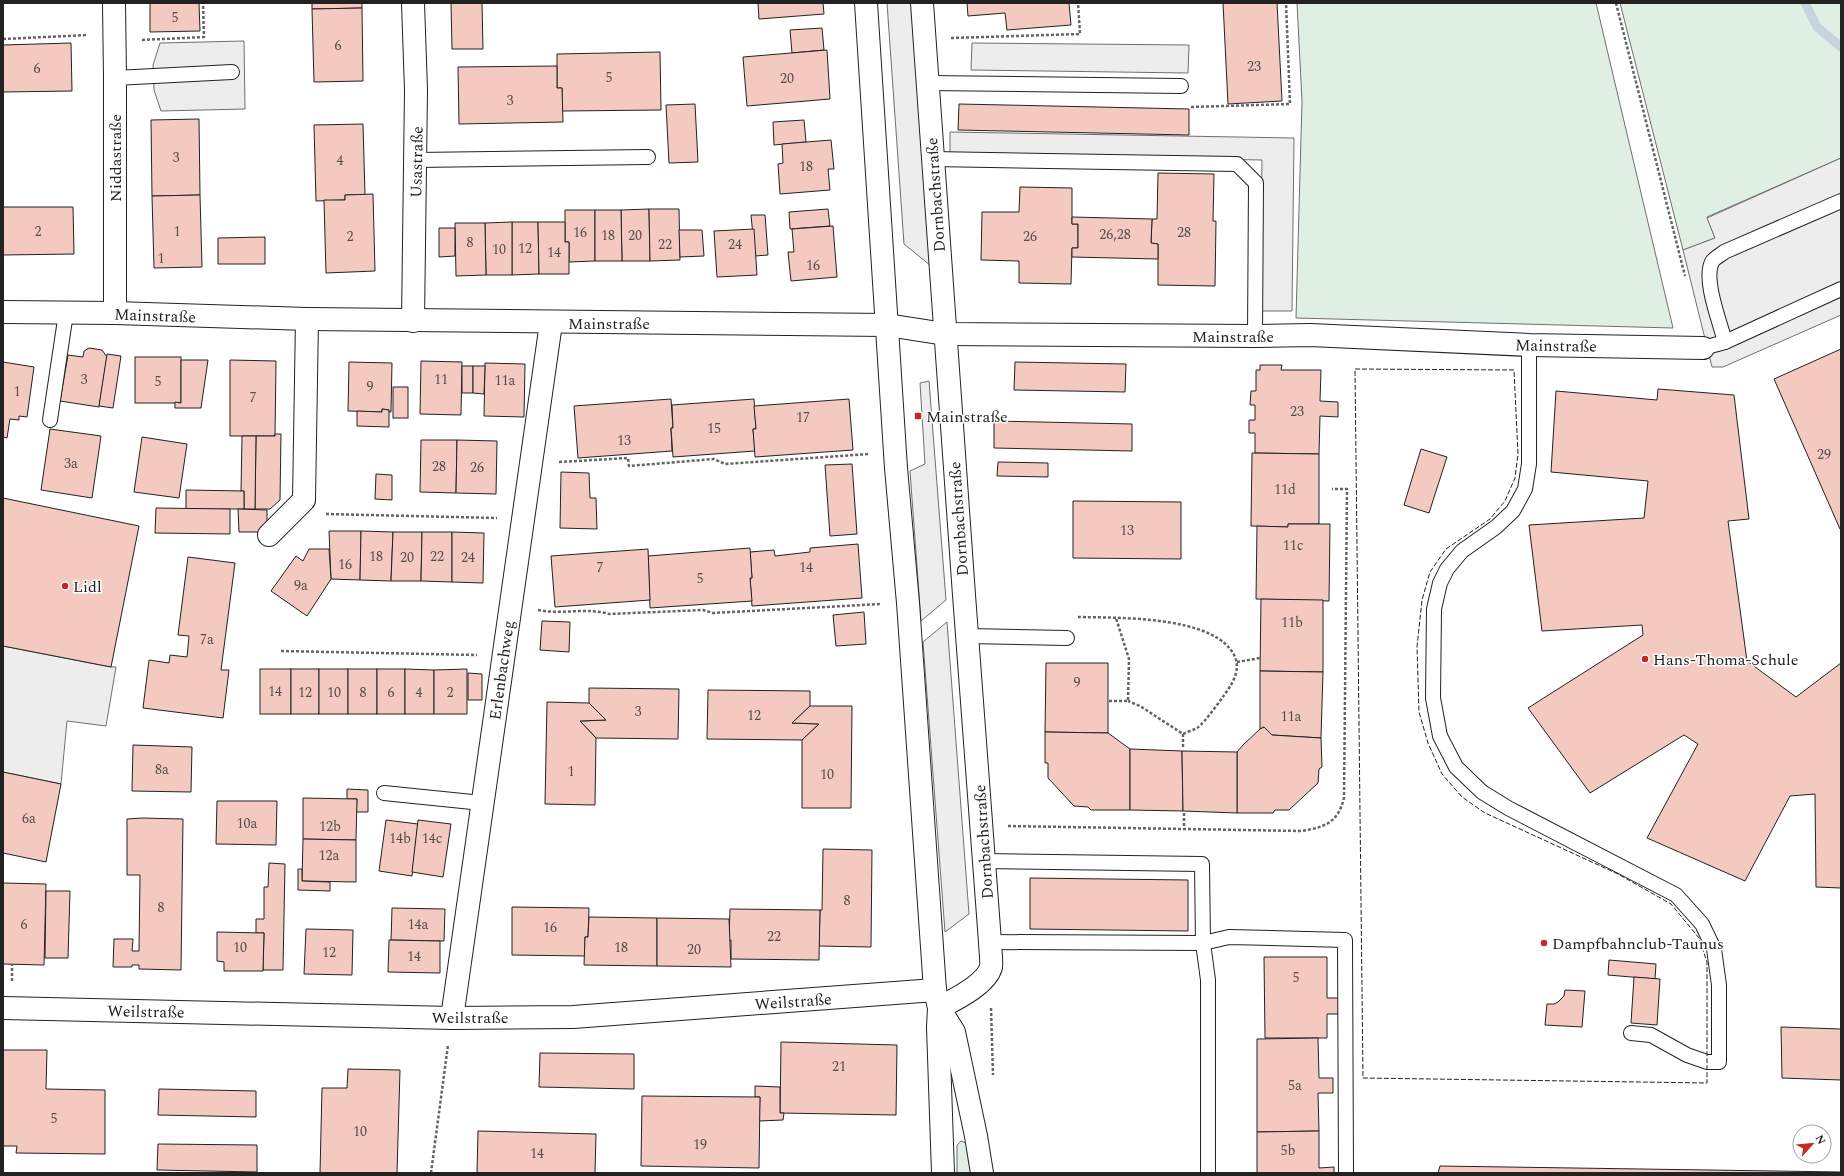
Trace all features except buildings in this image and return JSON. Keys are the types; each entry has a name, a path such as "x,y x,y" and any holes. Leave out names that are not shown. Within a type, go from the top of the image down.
{"street":[{"name":"Niddastraße","path":"114,3 115,313"},
{"name":"Usastraße","path":"413,3 416,90 413,321"},
{"path":"866,3 895,452 908,603 937,999 944,1173"},
{"name":"Dornbachstraße","path":"922,3 991,968"},
{"name":"Mainstraße","path":"3,312 115,313 413,321 887,325 945,334 1310,335 1529,345 1703,348"},
{"path":"269,535 304,500 307,319"},
{"name":"Erlenbachweg","path":"452,1018 551,322"},
{"path":"937,999 969,992 991,968"},
{"path":"937,999 954,1032 976,1136 982,1173"},
{"name":"Weilstraße","path":"3,1008 452,1018 573,1017 937,999"}],"lane":[{"path":"115,78 232,72"},
{"path":"927,83 1181,86"},
{"path":"416,160 648,157"},
{"path":"932,159 1237,164 1256,183 1256,336"},
{"path":"1725,342 1709,287 1709,272 1713,261 1724,252 1841,201"},
{"path":"1703,348 1725,342 1841,289"},
{"path":"50,420 66,313"},
{"path":"1529,345 1529,464 1525,489 1513,511 1496,527 1462,551 1447,569 1440,583 1434,609 1433,698 1440,736 1456,768 1482,792 1508,808 1676,895 1702,924 1714,949 1719,985 1719,1062 1707,1062 1687,1055 1651,1035 1631,1032"},
{"path":"967,636 1067,638"},
{"path":"384,794 482,803"},
{"path":"984,861 1202,864 1203,943 1208,980 1208,1173"},
{"path":"990,942 1203,943 1229,937 1346,940 1346,1173"}],"path":[{"path":"3,39 204,37 203,3"},
{"path":"924,39 1080,34 1078,3"},
{"path":"1181,86 1190,107 1290,104 1286,3"},
{"path":"1616,3 1686,279"},
{"path":"533,454 560,462 628,458 629,466 714,459 725,464 895,452"},
{"path":"982,827 1025,825 1302,831 1315,829 1329,823 1341,812 1344,798 1347,489 1332,489"},
{"path":"304,500 318,514 523,518"},
{"path":"511,605 549,612 597,610 609,614 703,610 713,613 908,603"},
{"path":"1076,617 1116,618 1165,622 1198,628 1222,640 1232,649 1237,662 1236,676 1228,690 1198,727 1183,734"},
{"path":"1116,618 1129,659 1128,701"},
{"path":"281,651 504,656"},
{"path":"1237,662 1260,658"},
{"path":"1109,701 1128,701 1140,706 1183,734"},
{"path":"1183,734 1183,749"},
{"path":"1184,813 1184,828"},
{"path":"991,968 993,1078"},
{"path":"431,1173 452,1018"}],"green space":[{"path":"1297,3 1596,3 1673,328 1296,318 1302,101"},
{"path":"1620,3 1841,3 1841,158 1707,217 1715,238 1683,250"},
{"path":"961,1141 966,1143 972,1173 957,1173 957,1145"}],"shaded area":[{"path":"887,3 912,3 931,266 904,244"},
{"path":"244,41 245,109 161,111 154,90 153,65 160,43"},
{"path":"972,43 1189,45 1188,73 971,70"},
{"path":"950,132 1294,138 1292,311 1260,311 1262,160 950,154"},
{"path":"1841,158 1841,315 1723,367 1712,367 1683,250 1715,238 1707,218"},
{"path":"929,381 946,600 921,621 910,471 925,464 920,383"},
{"path":"947,622 969,914 945,932 923,642"},
{"path":"3,646 116,667 106,726 67,721 61,784 3,772"}],"waterway":[{"path":"1805,3 1817,27 1841,47"}],"fence":[{"path":"1355,369 1514,370 1518,454 1515,478 1505,501 1490,519 1446,549 1430,572 1422,600 1417,647 1419,712 1428,743 1442,774 1462,797 1485,813 1618,874 1671,904 1699,938 1707,962 1707,1083 1363,1078 1355,369"}],"place":[{"name":"Mainstraße","path":"918,416"},
{"name":"Lidl","path":"65,586"},
{"name":"Hans-Thoma-Schule","path":"1645,659"},
{"name":"Dampfbahnclub-Taunus","path":"1544,943"}]}
